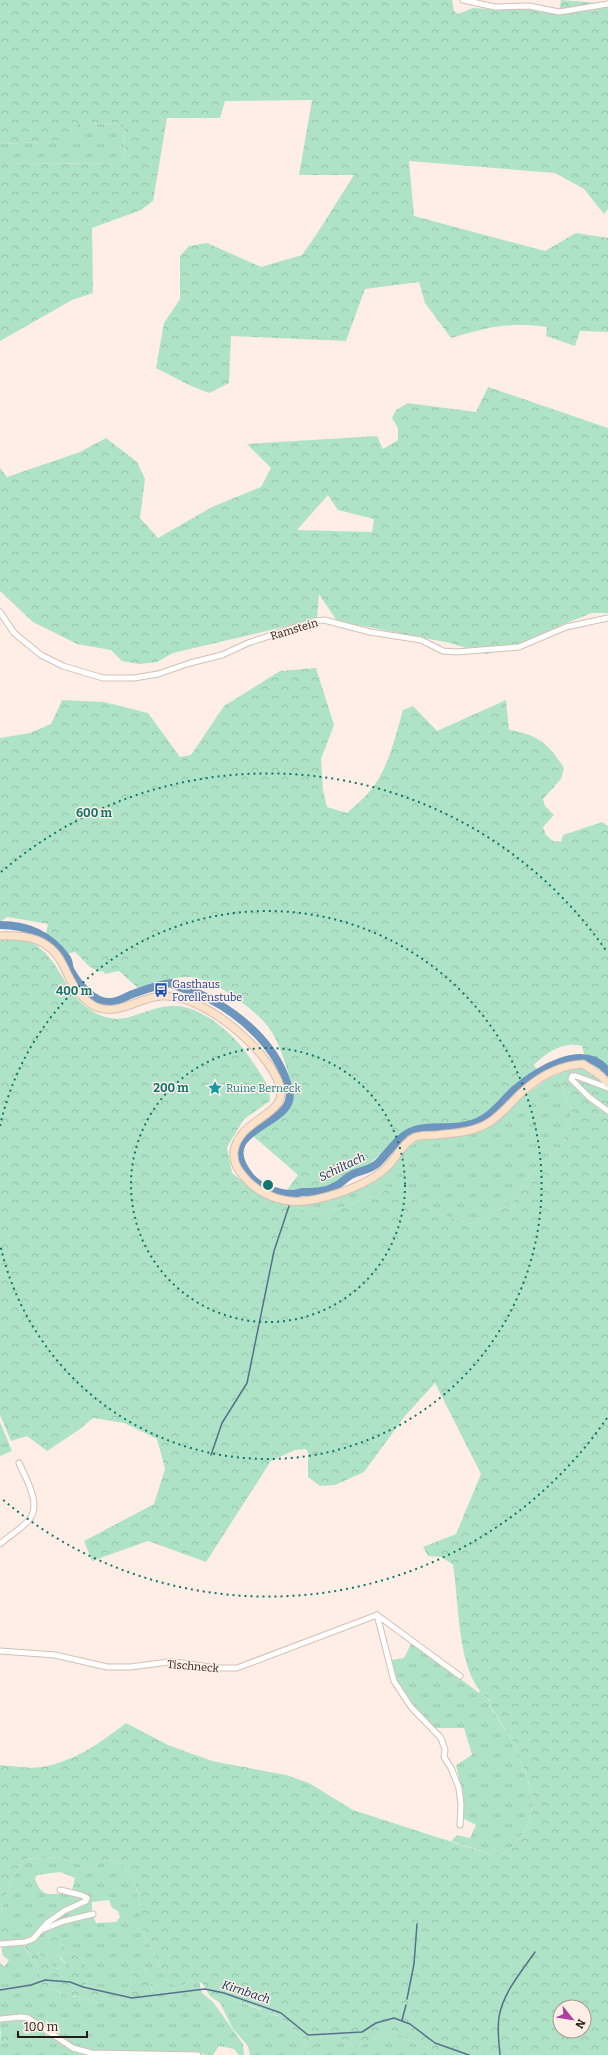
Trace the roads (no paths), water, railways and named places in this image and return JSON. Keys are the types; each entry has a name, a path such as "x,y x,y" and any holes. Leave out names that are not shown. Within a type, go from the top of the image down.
{"main road":[{"path":"0,936 16,936 41,941 56,953 72,984 87,1001 95,1007 113,1010 122,1009 147,999 161,996 172,996 196,1004 242,1034 274,1075 281,1091 279,1102 274,1109 248,1126 239,1135 234,1149 234,1162 237,1169 250,1184 262,1193 290,1201 312,1200 328,1196 368,1180 387,1167 408,1142 414,1138 453,1133 482,1127 503,1111 529,1086 561,1068 583,1064 596,1072 608,1084"}],"street":[{"path":"463,0 495,7 529,6 559,12 608,4"},
{"name":"Ramstein","path":"0,612 14,633 41,655 63,666 83,673 111,678 134,678 158,674 190,662 222,655 248,644 314,621 324,620 370,632 421,640 443,651 456,652 520,646 566,627 608,618"},
{"path":"608,1088 576,1076 572,1076 572,1081 608,1111"},
{"path":"0,1544 29,1520 35,1510 34,1499 19,1463"},
{"path":"377,1615 460,1676"},
{"path":"377,1615 394,1681 411,1707 441,1738 445,1750 444,1757 451,1768 459,1788 460,1825"},
{"name":"Tischneck","path":"0,1651 55,1655 106,1667 130,1667 169,1662 216,1668 237,1668 377,1615"},
{"path":"0,1944 25,1942 33,1938 47,1923 64,1911 86,1901 87,1898 81,1895 60,1890"},
{"path":"43,1929 64,1920 94,1914"},
{"path":"0,2019 17,2017 28,2018 73,2048 91,2052 198,2055"}],"waterway":[{"name":"Schiltach","path":"0,925 10,925 29,929 53,943 60,949 69,962 70,969 82,987 98,999 110,1002 120,1000 150,988 171,983 202,995 220,1005 258,1035 277,1060 284,1075 289,1090 289,1102 282,1112 248,1136 241,1146 240,1159 253,1179 263,1186 281,1193 293,1194 324,1191 336,1186 353,1174 369,1169 378,1163 405,1135 418,1129 462,1126 481,1120 491,1114 514,1090 524,1082 561,1062 574,1059 586,1059 598,1063 608,1072"},
{"path":"211,1455 222,1423 247,1383 274,1251 289,1206"},
{"path":"407,1999 414,1964 417,1924"},
{"path":"500,2055 498,2027 501,2008 508,1991 535,1952"},
{"name":"Kirnbach","path":"0,1990 31,1985 45,1980 70,1982 83,1987 132,1998 205,1989 224,1993 281,2013 308,2035 362,2032 376,2023 394,2018 410,2024 435,2043 469,2055"},
{"path":"402,2020 406,2005"}],"place":[{"name":"Gasthaus Forellenstube","path":"161,990"},
{"name":"Ruine Berneck","path":"215,1088"}]}
